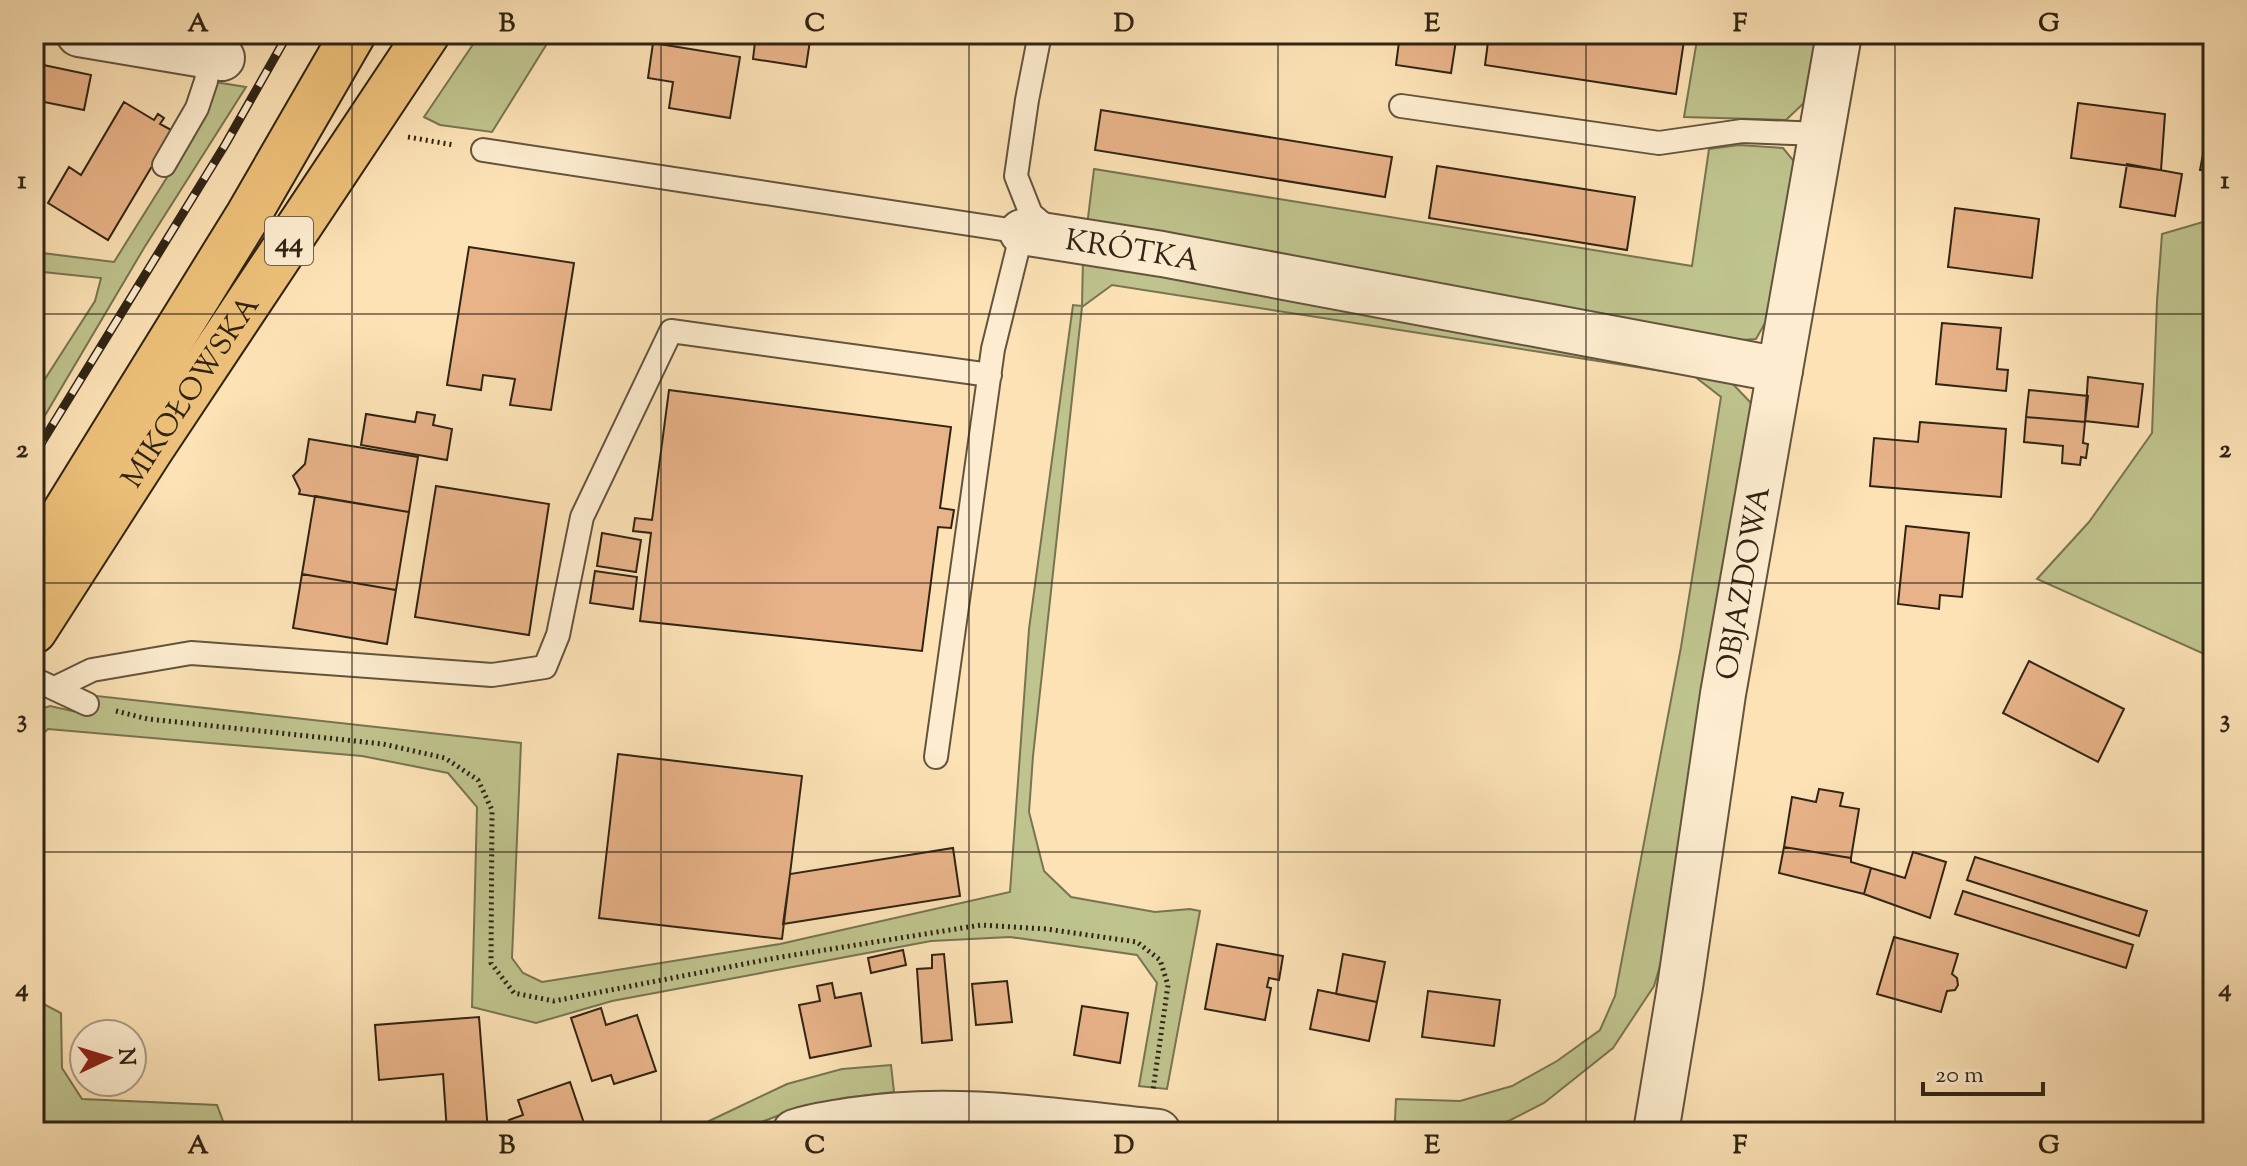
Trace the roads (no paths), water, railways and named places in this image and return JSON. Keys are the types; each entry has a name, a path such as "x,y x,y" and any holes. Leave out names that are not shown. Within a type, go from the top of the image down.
{"main road":[{"name":"MIKOŁOWSKA","path":"34,562 249,214 353,34"},
{"name":"MIKOŁOWSKA","path":"34,631 427,34"}],"street":[{"path":"79,34 216,57"},
{"name":"OBJAZDOWA","path":"1656,1132 1723,694 1839,34"},
{"name":"KRÓTKA","path":"1041,235 1178,257 1780,370"},
{"path":"795,1132 812,1126 879,1116 945,1112 1153,1131"}],"lane":[{"path":"936,757 993,349 1041,235 1016,176 1040,34"},
{"path":"164,165 197,108 216,57"},
{"path":"1401,106 1659,143 1742,131 1821,134"},
{"name":"KRÓTKA","path":"483,150 1041,235"},
{"path":"55,688 92,670 191,653 492,675 545,667 558,635 582,517 671,331 990,375"},
{"path":"34,679 87,704"}],"railway":[{"path":"34,455 225,145 288,34"}]}
